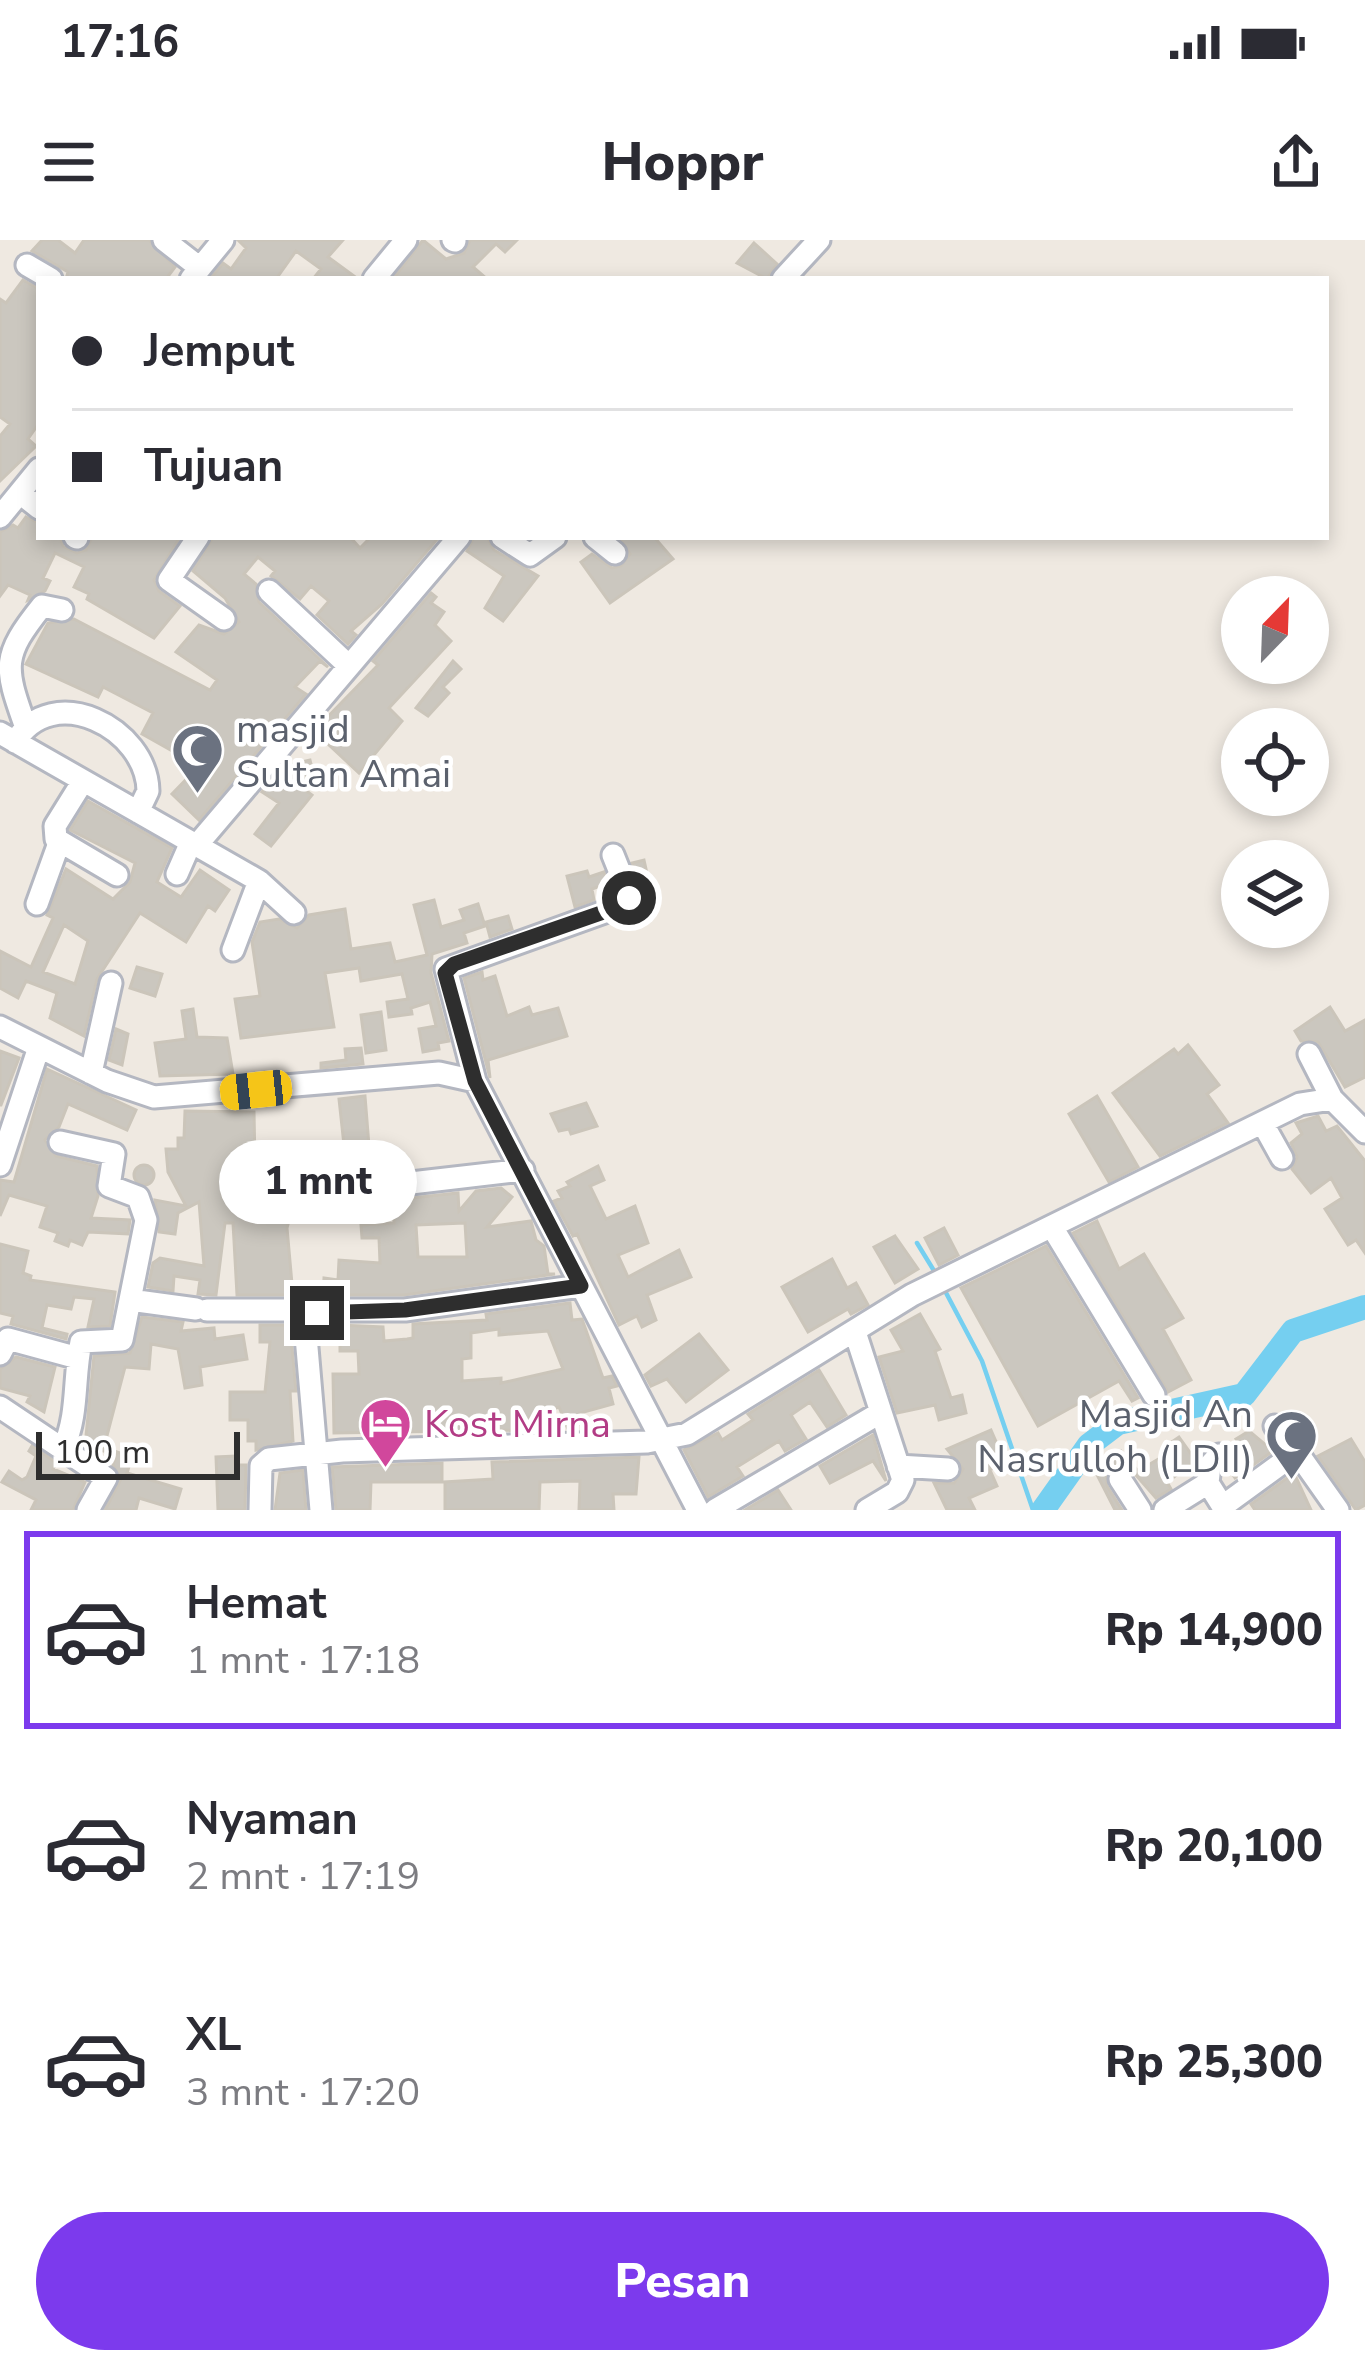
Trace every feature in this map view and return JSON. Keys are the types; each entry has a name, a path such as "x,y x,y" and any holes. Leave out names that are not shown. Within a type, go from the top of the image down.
{"street":[{"path":"164,240 196,275 223,240"},
{"path":"376,276 406,240"},
{"path":"786,276 819,240"},
{"path":"27,265 46,276"},
{"path":"0,517 36,474"},
{"path":"20,493 36,506"},
{"path":"196,540 169,580 224,619"},
{"path":"177,874 194,843 456,540"},
{"path":"507,540 530,555 551,540"},
{"path":"599,540 615,553"},
{"path":"269,591 349,666"},
{"path":"62,610 42,606 11,650 7,673 14,733 83,782 259,881 290,909"},
{"path":"14,733 48,712 96,720 121,736 138,755 148,780 138,812"},
{"path":"37,904 59,843 55,826 83,782"},
{"path":"59,843 117,875"},
{"path":"614,855 628,902 446,969 475,1081 698,1510"},
{"path":"233,950 259,881"},
{"path":"91,1073 111,983"},
{"path":"0,1027 91,1073 154,1097 439,1073 475,1081"},
{"path":"0,1165 39,1048"},
{"path":"1309,1054 1332,1099 1365,1132"},
{"path":"260,1510 262,1463 317,1455 663,1439 694,1431 940,1280 1300,1104 1332,1099"},
{"path":"1263,1124 1282,1158"},
{"path":"60,1142 114,1154 109,1186 138,1197 145,1209 122,1340 85,1338 78,1358 77,1415 63,1449"},
{"path":"412,1183 523,1170"},
{"path":"1052,1227 1154,1395"},
{"path":"130,1300 201,1310 405,1310 581,1286"},
{"path":"304,1313 321,1510"},
{"path":"855,1332 898,1466 900,1489 867,1510"},
{"path":"0,1354 8,1339 78,1358"},
{"path":"0,1408 106,1478 88,1510"},
{"path":"715,1510 878,1414"},
{"path":"1275,1426 1338,1510"},
{"path":"1219,1455 1210,1466 1208,1483 1224,1508 1294,1453"},
{"path":"898,1466 947,1469"},
{"path":"1120,1479 1140,1510"},
{"path":"1165,1510 1208,1483"}],"building":[{"path":"42,240 58,240 75,253 84,240 149,240 175,267 168,276 67,276 68,272 32,251"},
{"path":"238,240 343,240 328,257 354,276 315,276 321,269 296,251 278,276 212,276 223,263 231,269 246,248"},
{"path":"423,240 446,259 464,253 470,240 517,240 505,252 496,244 473,267 484,276 395,276"},
{"path":"754,243 777,264 769,276 761,276 737,263"},
{"path":"23,280 36,287 36,427 28,439 36,446 0,481 0,436 10,424 0,417 0,299 6,303"},
{"path":"26,517 36,522 36,540 61,540 77,553 86,550 91,540 178,540 154,580 159,591 180,606 154,638 87,599 89,594 74,587 84,567 55,553 43,578 50,581 45,591 28,600 30,595 8,585 0,596 0,532 13,525 18,528"},
{"path":"211,540 353,540 360,548 368,540 436,540 382,604 351,631 356,635 348,644 317,615 329,601 311,586 300,599 271,576 275,571 258,557 244,574 256,584 259,602 328,667 320,661 295,687 306,694 199,820 172,794 199,766 142,734 153,713 103,687 98,697 26,664 48,623 74,619 210,690 217,680 176,652 199,625 224,634 239,622 225,598 193,571"},
{"path":"472,540 489,540 494,550 538,576 503,621 485,608 504,576 467,551"},
{"path":"621,540 657,540 673,559 610,603 581,562 592,554 612,568 621,566 630,554"},
{"path":"431,593 436,597 431,603 444,612 435,625 451,641 389,708 402,721 359,773 314,731 378,665 373,661"},
{"path":"453,661 461,669 443,687 449,693 428,716 416,708"},
{"path":"310,760 314,776 293,781 312,795 271,846 255,834 279,803 262,792 284,766"},
{"path":"88,801 172,848 157,882 181,897 200,870 229,890 215,911 208,906 186,942 140,913 97,979 84,1036 50,1018 57,993 26,981 18,998 0,988 0,951 31,967 53,918 47,915 66,869 113,899 130,882 135,863 70,830","holes":["64,925 88,941 75,984 43,972"]},
{"path":"644,860 650,887 643,889 632,863"},
{"path":"587,871 589,877 604,872 608,883 592,889 594,900 575,907 567,876"},
{"path":"434,900 441,927 464,920 460,910 478,904 485,926 464,933 467,943 432,954 431,973 449,1041 438,1043 439,1049 423,1052 419,1029 436,1026 430,1002 411,1008 412,1014 389,1017 387,1002 408,999 402,974 361,981 359,968 325,973 334,1027 241,1038 235,999 260,996 252,942 260,922 279,919 297,928 309,915 345,909 351,949 390,943 395,962 427,955 414,905"},
{"path":"508,916 512,929 490,937 486,922"},
{"path":"137,967 162,974 155,996 130,988"},
{"path":"482,972 483,980 495,976 507,1016 529,1007 532,1015 558,1008 567,1036 488,1060 490,1078 464,978"},
{"path":"1330,1007 1345,1031 1365,1020 1365,1077 1345,1087 1318,1042 1301,1041 1295,1031"},
{"path":"193,1009 197,1037 227,1038 233,1074 160,1076 155,1043 186,1039 182,1011"},
{"path":"381,1012 386,1050 366,1053 361,1015"},
{"path":"116,1029 128,1034 122,1065 109,1060"},
{"path":"1188,1045 1219,1085 1207,1094 1228,1123 1160,1156 1113,1093 1174,1049 1178,1054"},
{"path":"361,1048 363,1064 321,1068 321,1063 346,1060 345,1049"},
{"path":"0,1051 19,1058 1,1105 0,1105"},
{"path":"47,1069 136,1110 127,1130 68,1104 59,1127 45,1140 56,1156 97,1166 98,1196 91,1218 130,1220 128,1234 88,1232 82,1245 70,1240 68,1246 55,1241 58,1233 40,1227 47,1206 9,1195 0,1216 0,1180 14,1182"},
{"path":"365,1096 372,1183 348,1182 339,1099"},
{"path":"1097,1096 1138,1167 1109,1182 1069,1114"},
{"path":"586,1103 597,1126 571,1134 569,1129 559,1131 551,1114"},
{"path":"185,1111 254,1112 255,1163 293,1168 290,1189 297,1190 287,1228 293,1295 237,1295 233,1223 225,1223 216,1295 198,1294 200,1280 174,1276 173,1291 148,1287 153,1263 160,1258 204,1266 199,1202 178,1213 175,1234 159,1232 155,1200 186,1206 168,1172 166,1149 178,1149 178,1138 184,1138"},
{"path":"1318,1116 1326,1131 1337,1126 1365,1161 1365,1253 1356,1240 1348,1245 1325,1209 1342,1198 1331,1178 1311,1193 1292,1169 1297,1157 1291,1143 1302,1134 1296,1123"},
{"path":"144,1165 154,1175 144,1185 134,1175"},
{"path":"598,1166 604,1180 590,1186 606,1219 635,1206 648,1243 618,1255 628,1277 679,1250 691,1277 647,1295 656,1320 642,1327 637,1316 619,1325 577,1234 573,1236 554,1201 562,1198 558,1191 570,1186 567,1182"},
{"path":"501,1188 512,1197 487,1227 531,1221 536,1240 544,1246 548,1274 555,1274 404,1295 323,1295 324,1278 338,1280 339,1260 380,1263 379,1238 362,1238 361,1225 394,1223 394,1207 403,1207 402,1199 458,1193 459,1211 476,1191","holes":["465,1223 467,1257 418,1257 416,1225"]},
{"path":"1097,1221 1119,1269 1144,1254 1183,1318 1163,1329 1191,1380 1168,1392 1073,1233"},
{"path":"944,1228 958,1255 939,1265 925,1238"},
{"path":"895,1236 918,1269 895,1283 874,1247"},
{"path":"0,1244 28,1251 23,1273 30,1280 115,1292 110,1326 88,1327 94,1299 74,1297 71,1309 47,1305 42,1328 67,1334 66,1339 11,1324 13,1316 0,1313"},
{"path":"1046,1246 1138,1398 1132,1401 1119,1381 1038,1426 961,1288"},
{"path":"832,1259 847,1288 856,1283 868,1305 851,1314 848,1309 808,1332 782,1287"},
{"path":"570,1303 572,1320 582,1319 603,1378 612,1376 617,1386 609,1388 613,1404 580,1413 584,1422 568,1429 559,1407 530,1417 534,1430 334,1433 333,1374 359,1374 358,1351 340,1351 340,1325 383,1327 384,1341 413,1338 413,1324 487,1320 486,1314","holes":["499,1329 499,1335 548,1331 563,1369 501,1383 501,1378 462,1381 462,1359 471,1358 471,1333"]},
{"path":"920,1314 940,1349 935,1351 951,1398 962,1395 966,1413 939,1420 935,1405 897,1413 879,1357 903,1351 891,1330"},
{"path":"142,1317 183,1322 181,1331 214,1328 215,1339 243,1335 247,1359 200,1367 202,1385 185,1388 178,1349 151,1344 149,1369 125,1367 103,1451 85,1446 94,1356 130,1353"},
{"path":"260,1325 290,1325 296,1391 290,1391 293,1441 256,1450 256,1441 248,1441 248,1420 230,1420 230,1392 265,1392 270,1342 260,1342"},
{"path":"699,1334 728,1370 686,1402 667,1379 651,1386 645,1375"},
{"path":"16,1357 55,1367 44,1412 27,1402 30,1396 0,1388 0,1369"},
{"path":"819,1370 846,1415 827,1427 810,1402 791,1415 806,1439 785,1451 779,1441 737,1467 743,1476 708,1497 684,1450 718,1433 722,1440 753,1420 748,1414"},
{"path":"991,1430 1005,1462 990,1470 997,1486 969,1498 975,1510 947,1510 934,1483 954,1483 963,1469 947,1449"},
{"path":"1249,1431 1273,1451 1235,1478 1230,1471 1248,1458 1236,1439"},
{"path":"873,1435 886,1481 873,1461 830,1483 820,1466"},
{"path":"1179,1437 1196,1461 1167,1482 1171,1489 1156,1498 1128,1466 1118,1464 1107,1471 1107,1486 1122,1510 1115,1510 1092,1465 1121,1451 1138,1471 1167,1454 1163,1448"},
{"path":"1351,1439 1365,1462 1365,1505 1356,1510 1318,1456"},
{"path":"32,1446 57,1463 53,1469 85,1482 73,1510 31,1510 36,1500 2,1482 9,1471 22,1480 27,1477 36,1456 29,1451"},
{"path":"117,1452 132,1457 127,1473 181,1489 175,1509 139,1498 136,1510 105,1510 121,1479 113,1465"},
{"path":"235,1456 235,1465 246,1465 245,1510 218,1510 216,1457"},
{"path":"639,1457 636,1494 613,1494 614,1510 579,1510 580,1481 540,1482 539,1510 445,1510 445,1482 493,1479 492,1462"},
{"path":"442,1463 442,1482 371,1482 370,1510 336,1510 332,1467"},
{"path":"303,1470 306,1510 275,1510 280,1473"},
{"path":"1294,1473 1311,1510 1255,1510 1251,1504"},
{"path":"778,1490 791,1510 745,1510"}],"waterway":[{"path":"917,1243 936,1274"},
{"path":"944,1289 982,1361 1033,1510"},
{"path":"1043,1510 1089,1445 1118,1423 1244,1395 1293,1331 1365,1307"}],"place":[{"name":"masjid Sultan Amai","path":"197,796"},
{"name":"Kost Mirna","path":"385,1469"},
{"name":"Masjid An Nasrulloh (LDII)","path":"1292,1481"}],"route":[{"path":"317,1313 405,1310 581,1286 475,1081 445,973 454,964 544,936 621,906 629,898"}]}
